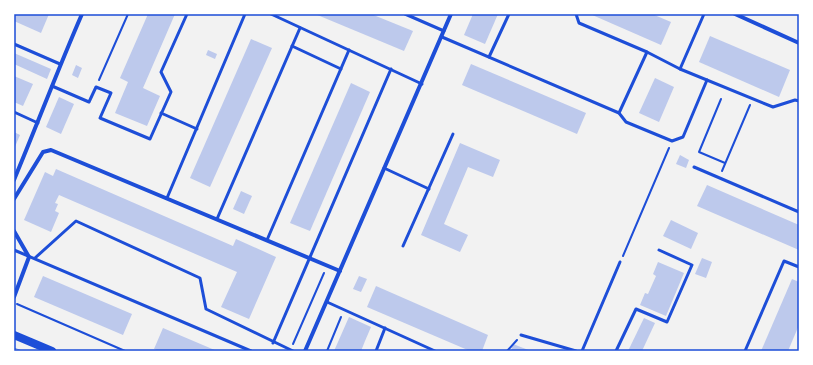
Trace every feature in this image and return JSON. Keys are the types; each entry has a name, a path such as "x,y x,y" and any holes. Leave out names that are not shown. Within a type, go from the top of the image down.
{"main road":[{"path":"14,335 52,351"}],"street":[{"path":"14,180 38,123 60,64 82,14"},
{"path":"305,351 452,14"},
{"path":"735,14 799,42"},
{"path":"14,199 43,152 51,150 310,258 340,272"},
{"path":"14,231 29,257 14,297"}],"lane":[{"path":"52,86 89,102 96,86 111,93 100,118 150,139 171,92 161,72 187,14"},
{"path":"167,198 246,14"},
{"path":"271,14 422,84"},
{"path":"405,14 444,31"},
{"path":"490,57 508,14"},
{"path":"576,14 579,23 647,52 680,69 773,107 795,100 799,101"},
{"path":"680,69 704,14"},
{"path":"217,219 300,28"},
{"path":"442,36 619,113 626,122 672,141 683,137 707,80"},
{"path":"14,44 60,64"},
{"path":"292,46 341,69"},
{"path":"267,240 349,50"},
{"path":"619,113 647,52"},
{"path":"273,343 390,69"},
{"path":"14,112 38,123"},
{"path":"161,114 197,129"},
{"path":"403,246 453,134"},
{"path":"694,167 799,212"},
{"path":"384,168 429,189"},
{"path":"35,258 76,221 200,278 206,309 273,343 292,350"},
{"path":"14,250 251,351"},
{"path":"616,351 636,309 667,322 692,265 659,250"},
{"path":"745,351 784,261 799,267"},
{"path":"582,351 620,262"},
{"path":"327,302 435,351"},
{"path":"376,351 385,328"},
{"path":"521,335 576,351"}],"path":[{"path":"96,86 128,14"},
{"path":"719,178 753,98"},
{"path":"722,99 699,152 725,163"},
{"path":"620,262 672,141"},
{"path":"292,350 328,266"},
{"path":"14,303 125,351"},
{"path":"327,351 344,310"},
{"path":"507,351 521,335"}],"building":[{"path":"14,14 49,14 41,33 14,21"},
{"path":"148,14 175,14 143,88 160,96 147,126 115,113 128,82 120,78"},
{"path":"315,14 371,14 413,31 404,51"},
{"path":"473,14 498,14 485,44 464,35"},
{"path":"590,14 652,14 671,22 661,45"},
{"path":"710,36 790,70 779,97 699,62"},
{"path":"251,39 272,48 210,187 190,178"},
{"path":"208,50 217,54 215,59 206,55"},
{"path":"14,53 51,69 47,79 14,64"},
{"path":"471,64 586,113 577,134 462,85"},
{"path":"76,65 82,68 78,78 72,75"},
{"path":"14,76 33,84 23,106 14,102"},
{"path":"655,78 674,87 659,122 639,113"},
{"path":"351,83 370,92 310,231 290,223"},
{"path":"59,97 74,104 61,134 46,127"},
{"path":"14,132 20,135 14,149"},
{"path":"460,143 500,160 493,177 468,167 444,224 468,235 460,252 421,235"},
{"path":"680,155 689,160 686,168 676,164"},
{"path":"56,169 233,246 236,239 276,257 249,319 221,307 237,272 59,195 55,203 58,204 55,211 59,213 51,232 24,220 45,172 53,176"},
{"path":"707,185 799,225 799,250 697,206"},
{"path":"241,191 252,196 244,214 233,209"},
{"path":"671,220 698,233 691,249 663,236"},
{"path":"702,258 712,262 706,278 695,274"},
{"path":"658,262 684,273 666,316 640,305 645,293 648,294 656,276 653,274"},
{"path":"43,276 132,314 123,335 34,297"},
{"path":"359,276 367,279 361,292 353,289"},
{"path":"792,279 799,282 799,325 788,351 761,351"},
{"path":"376,286 488,335 482,351 470,351 367,307"},
{"path":"349,317 371,327 361,351 334,351"},
{"path":"644,318 655,323 642,351 628,351"},
{"path":"163,328 217,351 159,351 154,349"},
{"path":"513,344 531,351 511,351"}],"tram line":[{"path":"14,348 22,351"}]}
